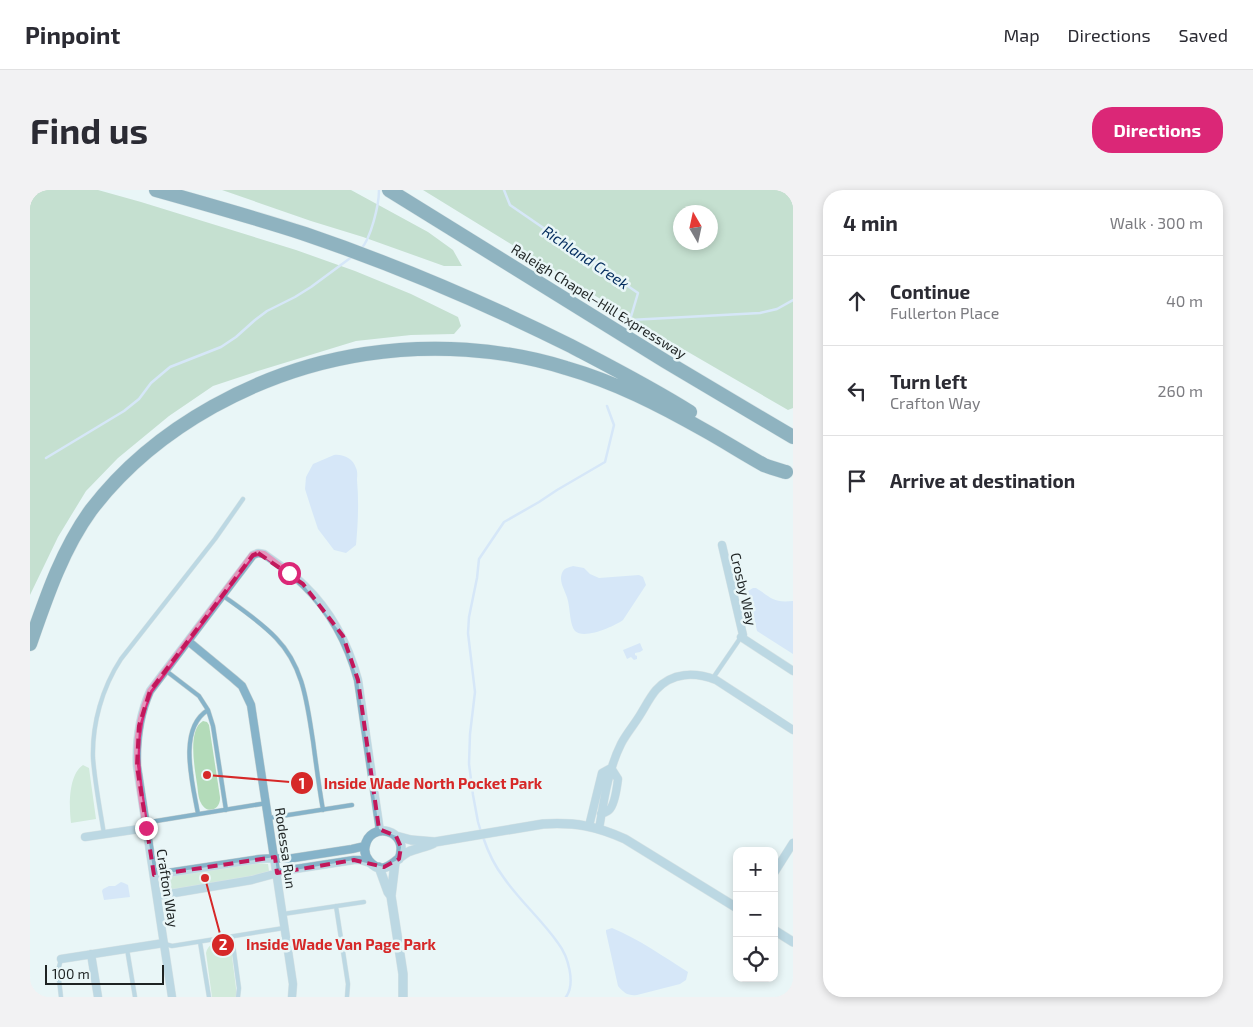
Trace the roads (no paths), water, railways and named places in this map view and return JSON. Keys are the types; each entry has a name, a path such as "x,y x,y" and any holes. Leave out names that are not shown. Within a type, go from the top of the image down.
{"highway":[{"path":"156,190 239,213 314,237 410,273 486,306 604,363 686,410 790,474"},
{"name":"Raleigh Chapel–Hill Expressway","path":"389,190 793,438"},
{"path":"30,644 46,597 74,535 110,488 131,466 153,446 180,426 240,392 272,379 333,360 398,350 431,349 488,352 530,358 598,378 636,394 679,416 766,466 790,474"}],"street":[{"name":"Crosby Way","path":"722,545 741,637 793,671"},
{"name":"Crafton Way","path":"172,997 137,766 136,747 139,726 143,706 150,691 252,555 264,554 303,584 332,618 343,636 353,659 358,680 380,831"},
{"name":"Rodessa Run","path":"188,641 242,686 252,705 293,984 292,997"},
{"path":"599,829 611,768 622,743 656,690 664,682 687,674 713,678 793,730"},
{"path":"589,826 602,773 611,768"},
{"path":"601,814 612,807 614,799 618,779 611,768"},
{"path":"596,796 614,799"},
{"path":"391,896 375,865 366,855 366,840 380,831 386,831 411,840 435,842 558,823 589,826 625,839 733,906"},
{"path":"85,837 146,828"},
{"path":"396,836 400,841 401,853 397,861 391,896 404,997"},
{"path":"157,896 252,880 289,870 353,860 360,860 384,868 390,866 408,852 435,842"},
{"path":"154,875 275,858 287,859 351,850 365,846"},
{"path":"778,867 792,848"},
{"path":"778,933 793,942"},
{"path":"61,959 164,943"},
{"path":"91,954 98,997"}],"lane":[{"path":"104,834 93,756 96,721 104,692 121,659 215,539 243,499"},
{"path":"222,595 276,638 287,651 295,665 302,682 306,702 323,810"},
{"path":"713,678 741,637"},
{"path":"165,670 199,696 208,710 213,726 226,810"},
{"path":"198,814 189,746 197,720 208,710"},
{"path":"146,828 150,823 156,821 267,803"},
{"path":"269,818 352,805"},
{"path":"283,914 364,902"},
{"path":"336,906 348,984 347,997"},
{"path":"164,943 168,946 173,946 285,928"},
{"path":"232,937 239,988 238,997"},
{"path":"200,942 209,997"},
{"path":"127,949 135,997"},
{"path":"61,959 58,971 61,997"}],"water":[{"path":"334,455 348,458 353,462 357,471 358,512 356,545 346,553 334,550 318,529 305,489 306,477 313,464"},
{"path":"573,566 584,568 590,574 599,578 639,575 643,577 646,585 623,620 599,631 585,634 579,633 575,631 572,625 568,601 561,578 564,570"},
{"path":"753,588 777,600 793,601 793,654 757,631 748,591"},
{"path":"640,643 643,650 635,653 637,659 634,660 631,657 627,659 623,650"},
{"path":"121,882 128,885 130,897 104,900 103,889 115,886"},
{"path":"612,928 642,943 688,972 686,980 680,984 637,995 624,992 618,986 606,932 606,930"}],"waterway":[{"path":"361,249 365,244 374,221 379,190"},
{"name":"Richland Creek","path":"504,190 510,205 638,293 630,320 760,313 777,309 793,300"},
{"path":"46,458 124,411 139,399 151,383 170,367 221,347 267,311 311,287 353,256"},
{"path":"481,832 469,764 475,692 468,633 479,559 504,522 605,462 614,425 607,406"},
{"path":"483,837 500,873 562,948 570,970 569,991 566,997"}],"place":[{"name":"Inside Wade North Pocket Park","path":"207,775"},
{"name":"Inside Wade Van Page Park","path":"205,878"}]}
